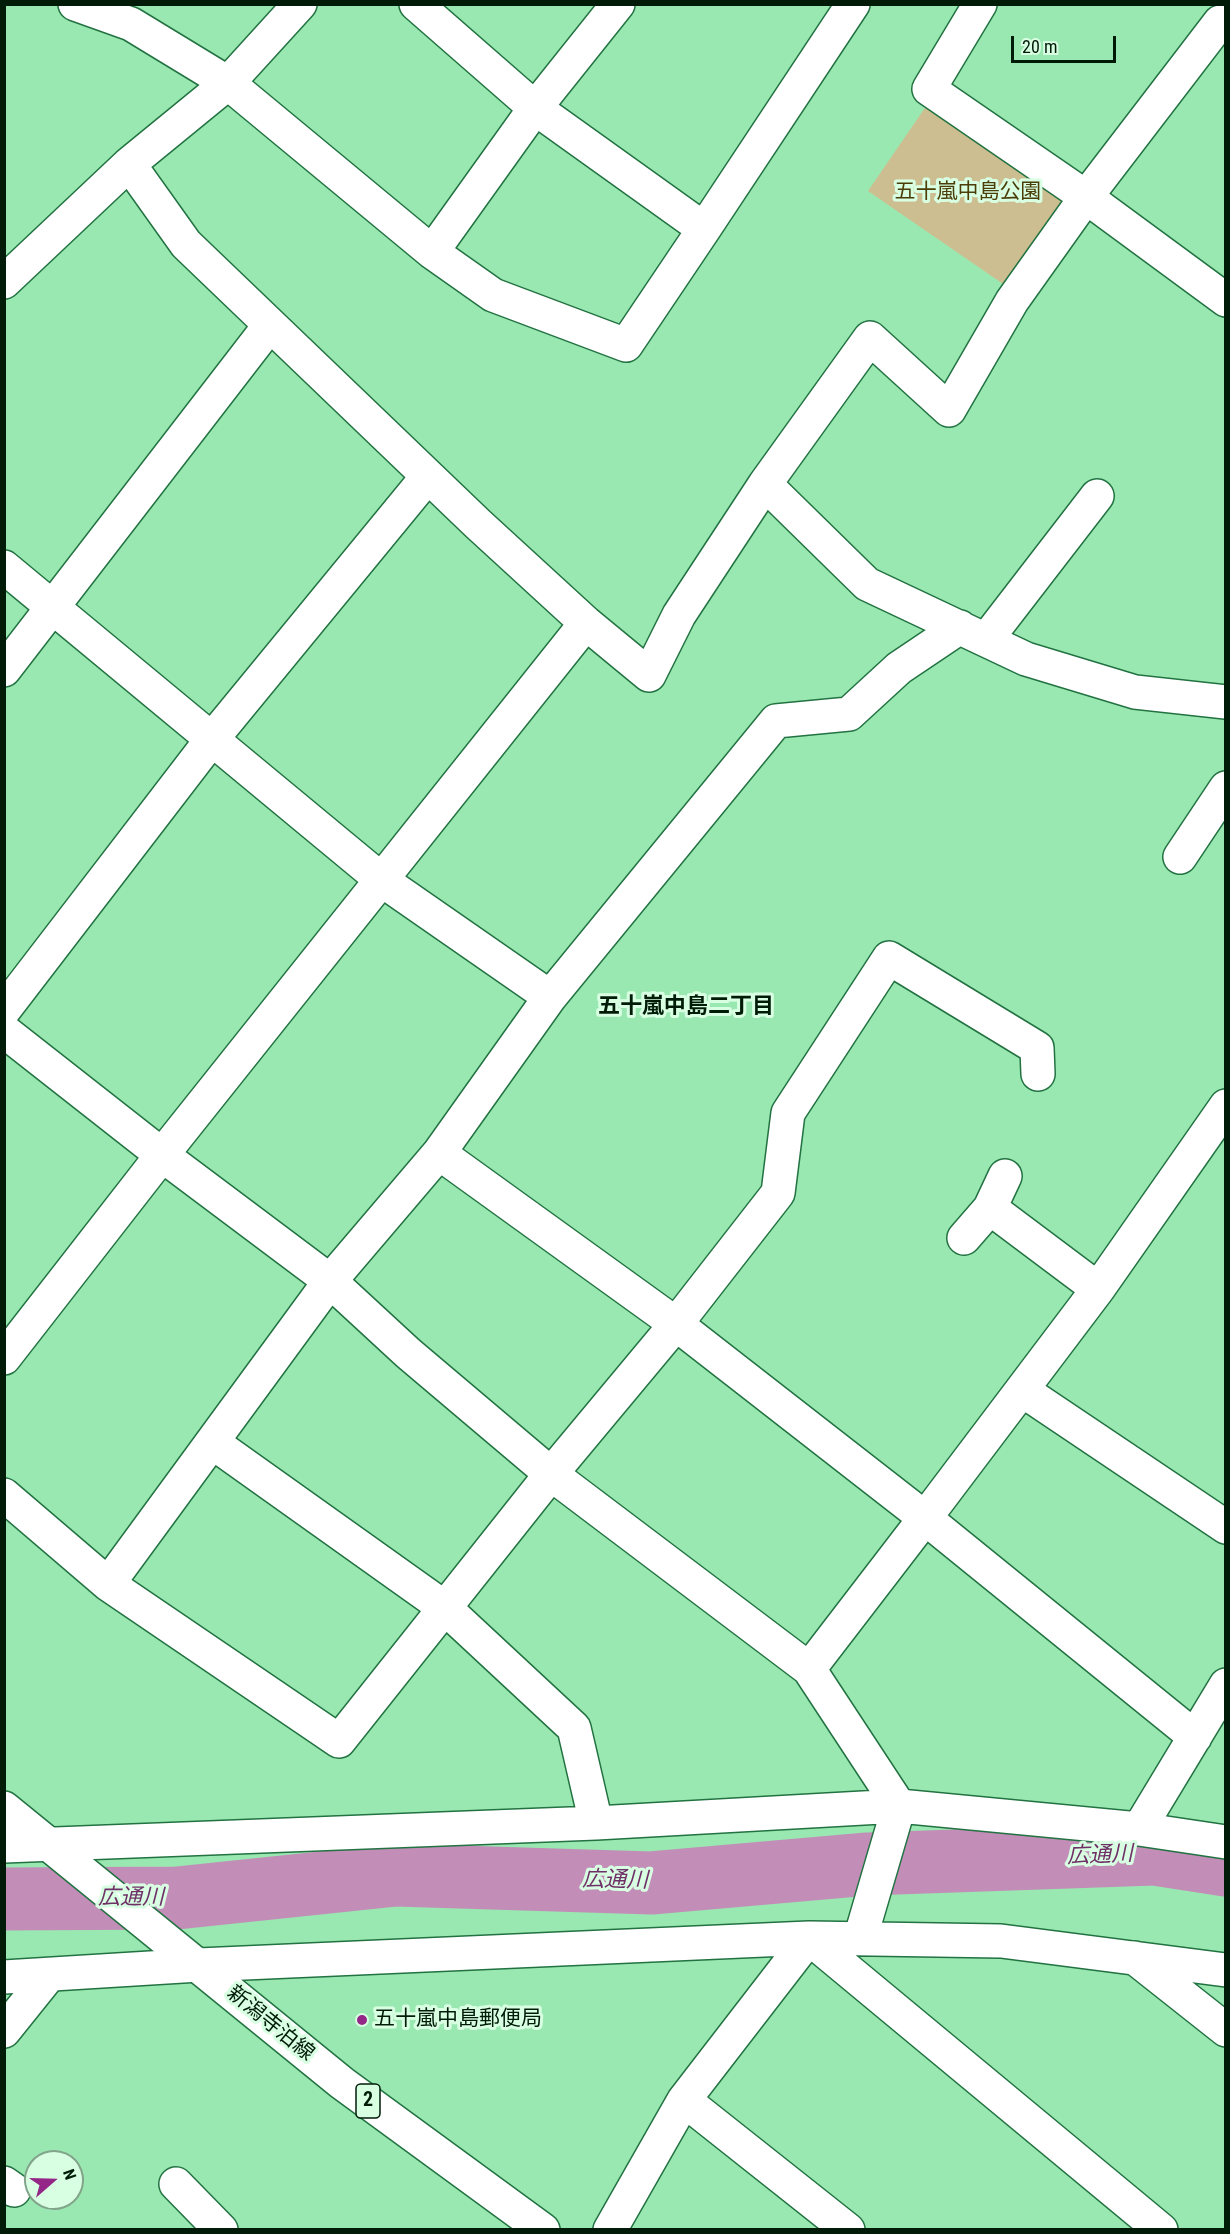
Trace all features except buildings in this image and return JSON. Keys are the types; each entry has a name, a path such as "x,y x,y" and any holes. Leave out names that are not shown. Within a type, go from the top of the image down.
{"street":[{"path":"75,4 131,24 228,83 432,252 493,295 626,345 853,4"},
{"path":"4,282 129,164 228,83 300,4"},
{"path":"416,4 535,108 704,229"},
{"path":"432,252 535,108 618,4"},
{"path":"967,9 929,89 1086,197 1226,300"},
{"path":"129,164 186,244 428,476 586,623 649,675 679,615 765,484 870,338 949,410 1012,301 1215,17"},
{"path":"4,670 270,325"},
{"path":"4,1010 212,739 428,476"},
{"path":"765,484 867,584 1026,659 1135,692 1226,702"},
{"path":"108,1584 330,1281 439,1153 550,997 776,721 849,714 899,668 973,634 1097,496"},
{"path":"4,567 383,881 550,997"},
{"path":"4,1358 162,1155 383,881 586,623"},
{"path":"1180,857 1226,788"},
{"path":"4,1495 108,1584 339,1742 551,1474 676,1324 778,1192 788,1113 889,958 1037,1048 1038,1074"},
{"path":"4,1031 162,1155 330,1281 408,1353 551,1474 809,1669 899,1808 860,1938"},
{"path":"809,1669 1098,1289 1226,1106"},
{"path":"439,1153 676,1324 925,1518 1195,1737"},
{"path":"964,1238 990,1208 1005,1176"},
{"path":"990,1208 1098,1289"},
{"path":"1022,1390 1226,1527"},
{"path":"212,1442 445,1608 574,1728 596,1823"},
{"path":"1139,1829 1226,1685"},
{"name":"新潟寺泊線","path":"4,1808 342,2083 543,2229"},
{"path":"4,1846 56,1850 899,1808 1139,1829 1226,1842"},
{"path":"610,2229 684,2100 809,1938"},
{"path":"809,1938 1161,2229"},
{"path":"4,1977 49,1975 190,1958 809,1938 1001,1941 1226,1970"},
{"path":"1134,1957 1226,2030"},
{"path":"4,2031 49,1975"},
{"path":"684,2100 848,2229"},
{"path":"176,2184 221,2229"}],"green space":[{"name":"五十嵐中島公園","path":"931,99 1068,194 1006,286 868,191"}],"waterway":[{"name":"広通川","path":"4,1899 177,1898 396,1875 651,1883 868,1864 1155,1854 1226,1865"}],"place":[{"name":"五十嵐中島郵便局","path":"362,2020"}],"district":[{"name":"五十嵐中島二丁目","path":"686,1007"}]}
